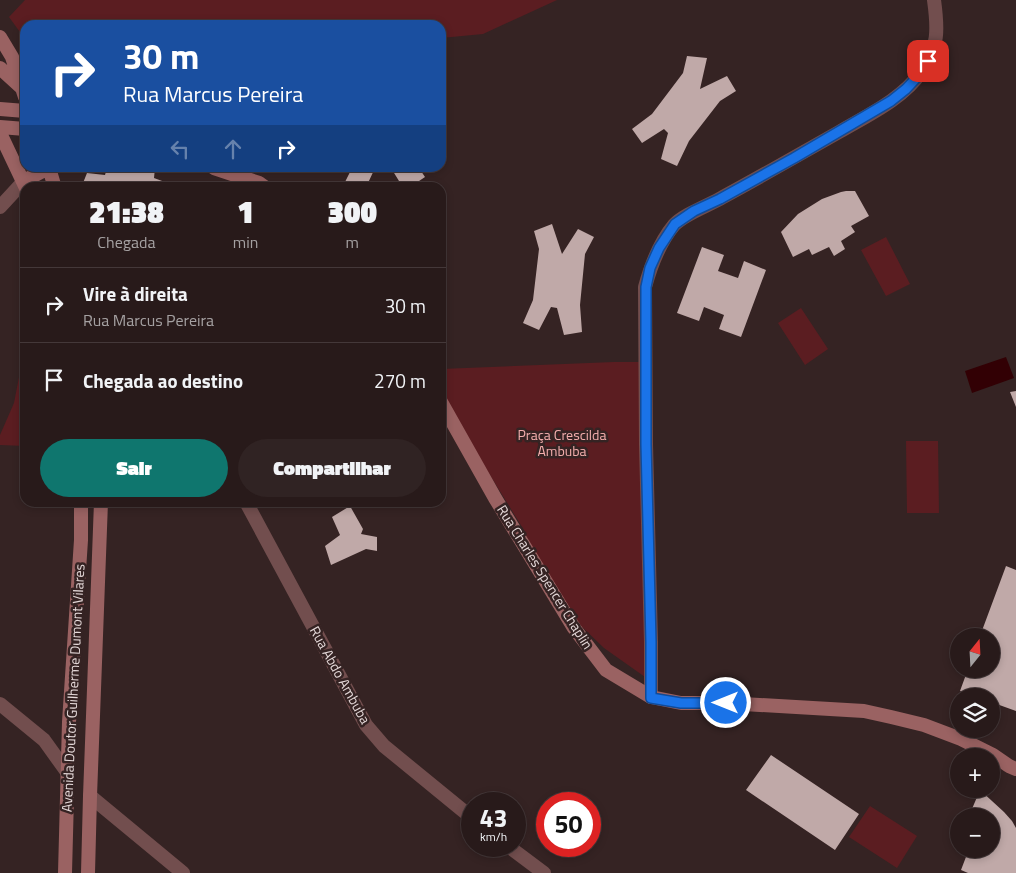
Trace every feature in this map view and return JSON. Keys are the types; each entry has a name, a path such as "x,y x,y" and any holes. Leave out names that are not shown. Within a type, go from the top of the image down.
{"main road":[{"path":"0,37 12,57 20,80"},
{"path":"0,68 20,88"},
{"path":"0,109 20,111"},
{"path":"0,127 20,129"},
{"path":"0,134 24,182"},
{"path":"28,182 43,172"},
{"path":"225,172 253,182"},
{"name":"Rua Charles Spencer Chaplin","path":"446,411 495,498 574,628 606,670 651,698 681,703 726,703 864,712 890,717 961,738 994,755 1012,768 1016,778"},
{"name":"Avenida Doutor Guilherme Dumont Vilares","path":"64,873 69,722 81,540 81,507"},
{"name":"Avenida Doutor Guilherme Dumont Vilares","path":"88,873 101,507"}],"street":[{"path":"651,698 646,444 646,287 650,268 659,248 675,224 694,211 850,126 891,101 906,89 920,74 933,48 937,32 934,0"},
{"path":"0,207 20,189"},
{"name":"Rua Abdo Ambuba","path":"249,507 366,725 384,746 461,809"},
{"path":"0,704 44,740 67,772"},
{"path":"90,796 183,873"},
{"path":"523,857 544,873"}],"green space":[{"path":"25,0 557,0 483,34 446,38 446,20 20,20 20,32 9,17"},
{"path":"886,237 910,284 886,296 861,250"},
{"path":"801,308 828,349 805,365 778,323"},
{"name":"Praça Crescilda Ambuba","path":"639,362 645,677 604,648 575,620 539,561 522,527 446,404 446,369"},
{"path":"20,363 20,446 0,445 0,435 14,403"},
{"path":"906,441 938,441 939,513 907,513"},
{"path":"870,806 917,836 897,868 849,837"}],"shaded area":[{"path":"1006,357 1014,378 972,393 965,371"}],"building":[{"path":"687,56 707,58 700,89 727,76 736,91 720,101 689,141 677,166 661,159 668,133 664,129 642,143 632,129 652,114 683,73"},
{"path":"106,172 155,172 154,178 165,182 83,182 87,173 105,175"},
{"path":"350,172 373,172 368,182 345,182"},
{"path":"393,172 422,172 425,177 418,182 399,181"},
{"path":"846,191 855,191 869,216 851,226 855,232 841,241 845,249 834,256 829,247 812,255 809,249 793,257 781,232 798,214 822,199"},
{"path":"552,224 562,254 578,229 594,237 585,254 580,305 582,332 564,335 557,308 551,307 539,330 523,323 533,300 539,249 534,231"},
{"path":"702,247 724,255 718,271 738,278 744,261 766,270 741,337 719,329 724,315 704,307 699,321 677,313"},
{"path":"1016,391 1016,407 1010,392"},
{"path":"351,507 363,529 361,534 377,537 377,551 366,549 331,565 325,546 340,535 332,517"},
{"path":"1006,566 1016,570 1016,711 1000,705 1000,688 961,688 965,678 1000,678 1000,628 983,628"},
{"path":"771,755 859,814 835,850 746,790"},
{"path":"977,798 989,798 1000,808 972,808"},
{"path":"1000,808 1016,828 1016,873 968,873 961,870 966,858 1000,858"}],"route":[{"path":"726,703 681,703 651,698 646,444 646,287 650,268 659,248 675,224 694,211 720,199 794,158 891,101 920,74 928,61"}]}
